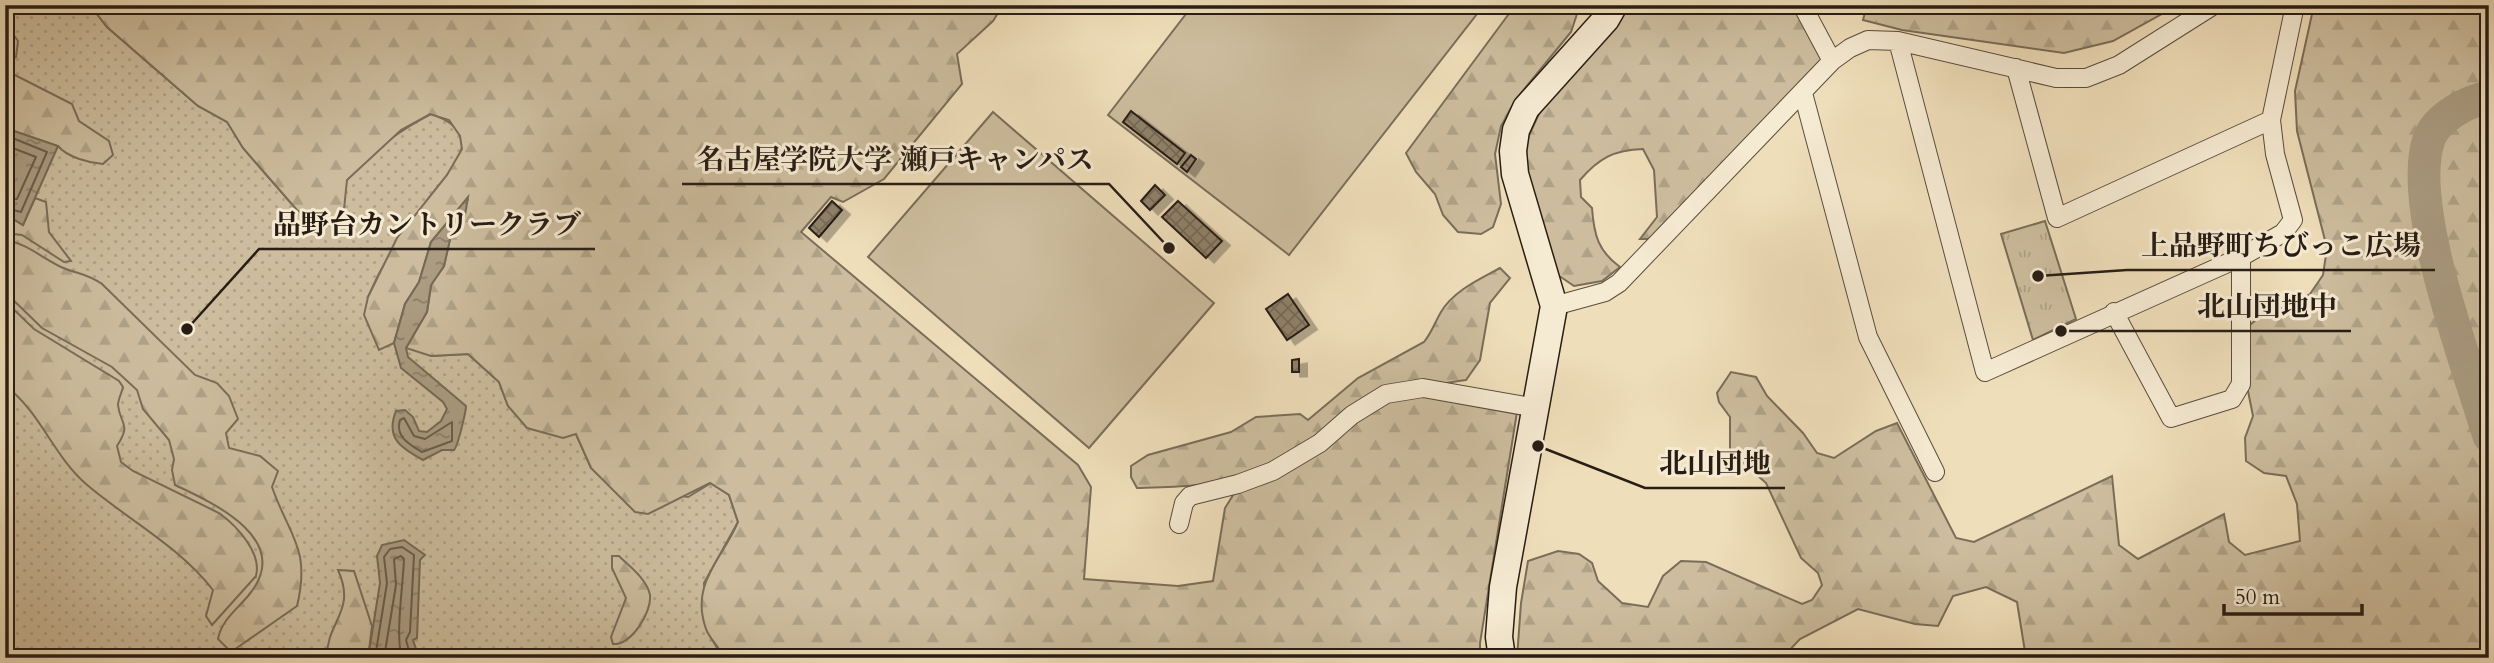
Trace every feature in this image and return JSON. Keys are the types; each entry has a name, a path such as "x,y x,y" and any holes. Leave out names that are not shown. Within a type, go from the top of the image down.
{"street":[{"path":"1502,658 1499,637 1503,587 1553,306 1515,174 1513,151 1516,130 1526,108 1606,19 1614,5"},
{"path":"1802,5 1832,61"},
{"path":"1553,306 1605,292 1619,283 1832,61 1850,48 1868,40 1898,41 2056,78 2086,78 2119,65 2214,5"},
{"path":"1898,41 1985,372 2241,257 2283,233 2293,220 2276,154 2271,120 2295,5"},
{"path":"2016,68 2057,218 2271,120"},
{"path":"1803,93 1868,338 1934,472"},
{"path":"2114,312 2171,418 2232,399 2241,384 2241,257"},
{"path":"1179,524 1184,503 1191,496 1273,471 1320,443 1353,415 1386,394 1423,388 1536,408"}],"green space":[{"path":"5,5 90,5 107,27 198,106 227,121 243,148 297,210 343,219 345,184 353,171 373,152 431,114 452,125 461,139 462,146 457,159 402,235 368,297 400,320 431,356 468,354 499,382 508,406 576,434 591,468 610,485 688,497 711,483 729,495 738,522 704,583 707,631 723,658 5,658"},
{"path":"90,5 1003,5 993,21 957,54 962,84 884,179 843,202 831,197 801,232 1078,465 1091,487 1084,579 1178,586 1213,581 1225,508 1235,492 1384,403 1420,396 1517,412 1480,643 1480,658 723,658 706,629 702,599 710,573 738,522 729,495 710,483 648,514 635,512 591,468 576,434 563,438 527,428 508,406 499,382 468,354 431,356 406,348 427,312 431,285 444,266 451,235 468,199 431,242 419,282 405,304 394,343 379,350 364,315 368,297 397,238 447,175 462,149 460,136 449,120 430,114 401,130 347,180 343,219 322,228 297,210 243,148 227,122 198,106 107,27"},
{"path":"1193,5 1484,5 1289,255 1108,115"},
{"path":"1508,5 1580,5 1571,32 1517,98 1501,126 1495,154 1501,204 1493,227 1481,234 1458,232 1443,215 1435,194 1416,172 1406,153 1511,11"},
{"path":"1626,5 1793,5 1823,61 1649,239 1640,239 1657,217 1654,170 1643,149 1615,153 1594,166 1580,180 1581,197 1592,208 1598,242 1620,267 1602,281 1574,286 1552,271 1525,172 1526,142 1544,103"},
{"path":"1867,5 2178,5 2113,41 2064,53 1902,30 1863,20"},
{"path":"2314,5 2489,5 2489,658 2026,658 2017,602 1986,587 1953,596 1938,626 1915,624 1858,609 1800,639 1782,658 1517,658 1521,603 1528,561 1558,551 1579,554 1592,563 1598,581 1622,603 1648,607 1663,576 1681,561 1706,562 1802,604 1812,600 1822,585 1818,573 1801,558 1766,483 1730,451 1730,417 1719,402 1717,393 1731,372 1756,377 1767,396 1803,433 1817,453 1834,458 1876,431 1897,423 1956,538 1974,542 2112,476 2119,545 2138,559 2224,514 2229,542 2245,555 2300,541 2297,504 2286,476 2264,473 2246,461 2245,438 2253,416 2247,386 2250,325 2266,311 2287,307 2310,294 2323,275 2327,248 2297,131 2295,91"},
{"path":"5,23 18,41 16,57 8,61 5,60"},
{"path":"5,70 72,104 79,121 109,141 113,155 103,164 85,161 58,146 5,128"},
{"path":"993,112 1214,303 1089,448 868,257"},
{"path":"35,198 46,202 49,232 71,261 64,262 22,235 5,233 5,214 23,225"},
{"path":"2045,221 2076,319 2033,340 2001,234"},
{"path":"5,240 20,244 61,267 102,284 195,375 217,383 229,396 238,419 226,433 229,448 260,456 278,471 272,487 300,556 301,586 297,606 231,652 218,639 226,621 248,596 260,576 262,558 256,542 229,514 175,485 172,470 174,459 169,440 143,409 137,390 112,367 42,328 5,292"},
{"path":"1500,268 1510,278 1490,303 1480,360 1466,380 1415,391 1361,412 1266,466 1242,476 1177,487 1137,488 1131,477 1131,466 1148,455 1231,432 1256,417 1300,414 1308,420 1358,378 1424,342 1452,298"},
{"path":"5,301 34,329 119,381 123,387 118,405 124,424 124,433 117,446 121,462 133,471 219,513 233,525 252,549 257,567 256,576 212,625 206,616 213,590 200,574 86,484 75,474 23,402 13,392 5,397"},
{"path":"612,556 619,556 637,573 650,595 648,610 639,627 627,640 613,644 611,637 626,598 612,568"},
{"path":"338,570 354,571 372,626 368,658 327,658 331,635 343,607 343,584"}],"water":[{"path":"5,128 58,146 23,225 5,214"},
{"path":"468,197 465,215 451,235 444,266 431,285 427,312 406,348 408,357 466,406 460,436 454,450 442,450 423,460 397,441 392,428 396,411 405,410 413,417 419,431 427,432 441,421 447,409 443,402 401,368 394,343 405,304 419,282 431,242"},
{"path":"404,540 425,555 420,560 417,638 413,640 419,658 368,658 380,583 377,556 382,545"}],"building":[{"path":"1131,111 1185,153 1177,164 1123,122"},
{"path":"1191,155 1196,159 1187,172 1181,167"},
{"path":"1155,185 1165,195 1150,210 1141,201"},
{"path":"832,201 842,210 819,237 809,228"},
{"path":"1178,201 1222,241 1206,258 1162,217"},
{"path":"1288,294 1309,325 1287,340 1266,309"},
{"path":"1299,359 1299,372 1292,372 1292,360"}],"waterway":[{"path":"2489,97 2463,106 2439,124 2429,139 2424,168 2432,244 2442,286 2489,436"}],"place":[{"name":"名古屋学院大学 瀬戸キャンパス","path":"1169,248"},
{"name":"上品野町ちびっこ広場","path":"2038,276"},
{"name":"品野台カントリークラブ","path":"187,329"},
{"name":"北山団地中","path":"2061,331"},
{"name":"北山団地","path":"1538,446"}]}
